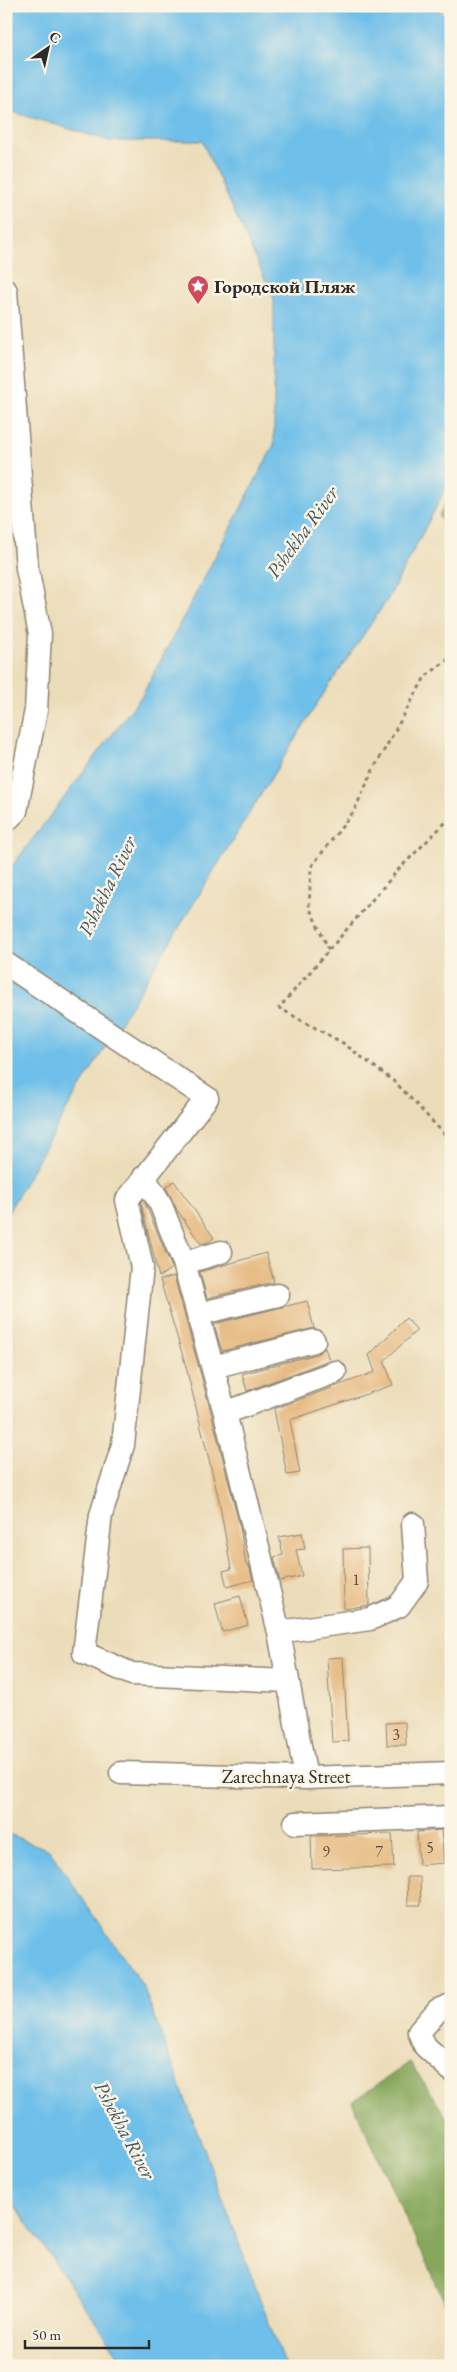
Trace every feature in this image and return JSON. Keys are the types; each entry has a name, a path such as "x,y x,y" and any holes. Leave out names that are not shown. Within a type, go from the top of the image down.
{"street":[{"path":"6,291 27,568 40,634 36,710 16,811 6,821"},
{"path":"6,964 207,1098 127,1200 142,1267 123,1445 101,1515 84,1653 132,1674 288,1681"},
{"path":"144,1177 160,1203 184,1263 213,1367 279,1632 306,1778"},
{"path":"184,1263 221,1252"},
{"path":"198,1314 278,1295"},
{"path":"213,1367 314,1341"},
{"path":"225,1413 335,1372"},
{"path":"279,1632 370,1619 400,1606 417,1581 413,1524"},
{"name":"Zarechnaya Street","path":"121,1772 306,1778 451,1773"},
{"path":"295,1824 451,1817"},
{"path":"451,2005 438,2010 419,2032 425,2046 451,2070"}],"path":[{"path":"329,950 310,907 311,867 354,811 373,770 425,677 451,657"},
{"path":"451,816 398,870 279,1008 343,1043 396,1083 451,1141"}],"green space":[{"path":"451,489 451,533 439,516"},
{"path":"410,2062 451,2124 451,2325 444,2301 352,2102"}],"water":[{"name":"Pshekha River","path":"6,6 436,6 451,23 451,473 443,494 389,597 318,702 70,1104 6,1216 6,874 143,694 274,445 274,299 202,141 110,141 6,110"},
{"name":"Pshekha River","path":"6,1833 49,1850 143,1986 285,2366 126,2366 6,2192"}],"building":[{"path":"174,1181 214,1238 208,1242 201,1244 177,1210 166,1187"},
{"path":"145,1203 172,1268 159,1277 141,1204"},
{"path":"266,1253 274,1282 207,1298 200,1272"},
{"path":"174,1276 240,1527 246,1565 249,1565 253,1580 227,1587 223,1571 231,1569 219,1500 185,1363 160,1280"},
{"path":"307,1301 314,1328 222,1351 214,1324"},
{"path":"406,1318 417,1330 384,1361 393,1385 290,1420 300,1473 287,1475 274,1409 375,1372 369,1355"},
{"path":"325,1348 329,1360 247,1391 242,1374 317,1354"},
{"path":"302,1533 305,1549 296,1550 302,1576 280,1581 274,1557 283,1555 279,1537"},
{"path":"368,1548 369,1605 344,1609 343,1549"},
{"path":"240,1596 248,1625 222,1632 215,1603"},
{"path":"343,1657 348,1741 332,1742 327,1658"},
{"path":"405,1722 406,1745 387,1745 386,1723"},
{"path":"441,1830 444,1863 419,1865 417,1832"},
{"path":"392,1834 394,1867 312,1869 311,1836"},
{"path":"407,1877 420,1877 421,1905 408,1905"}],"place":[{"name":"Городской Пляж","path":"198,305"}]}
